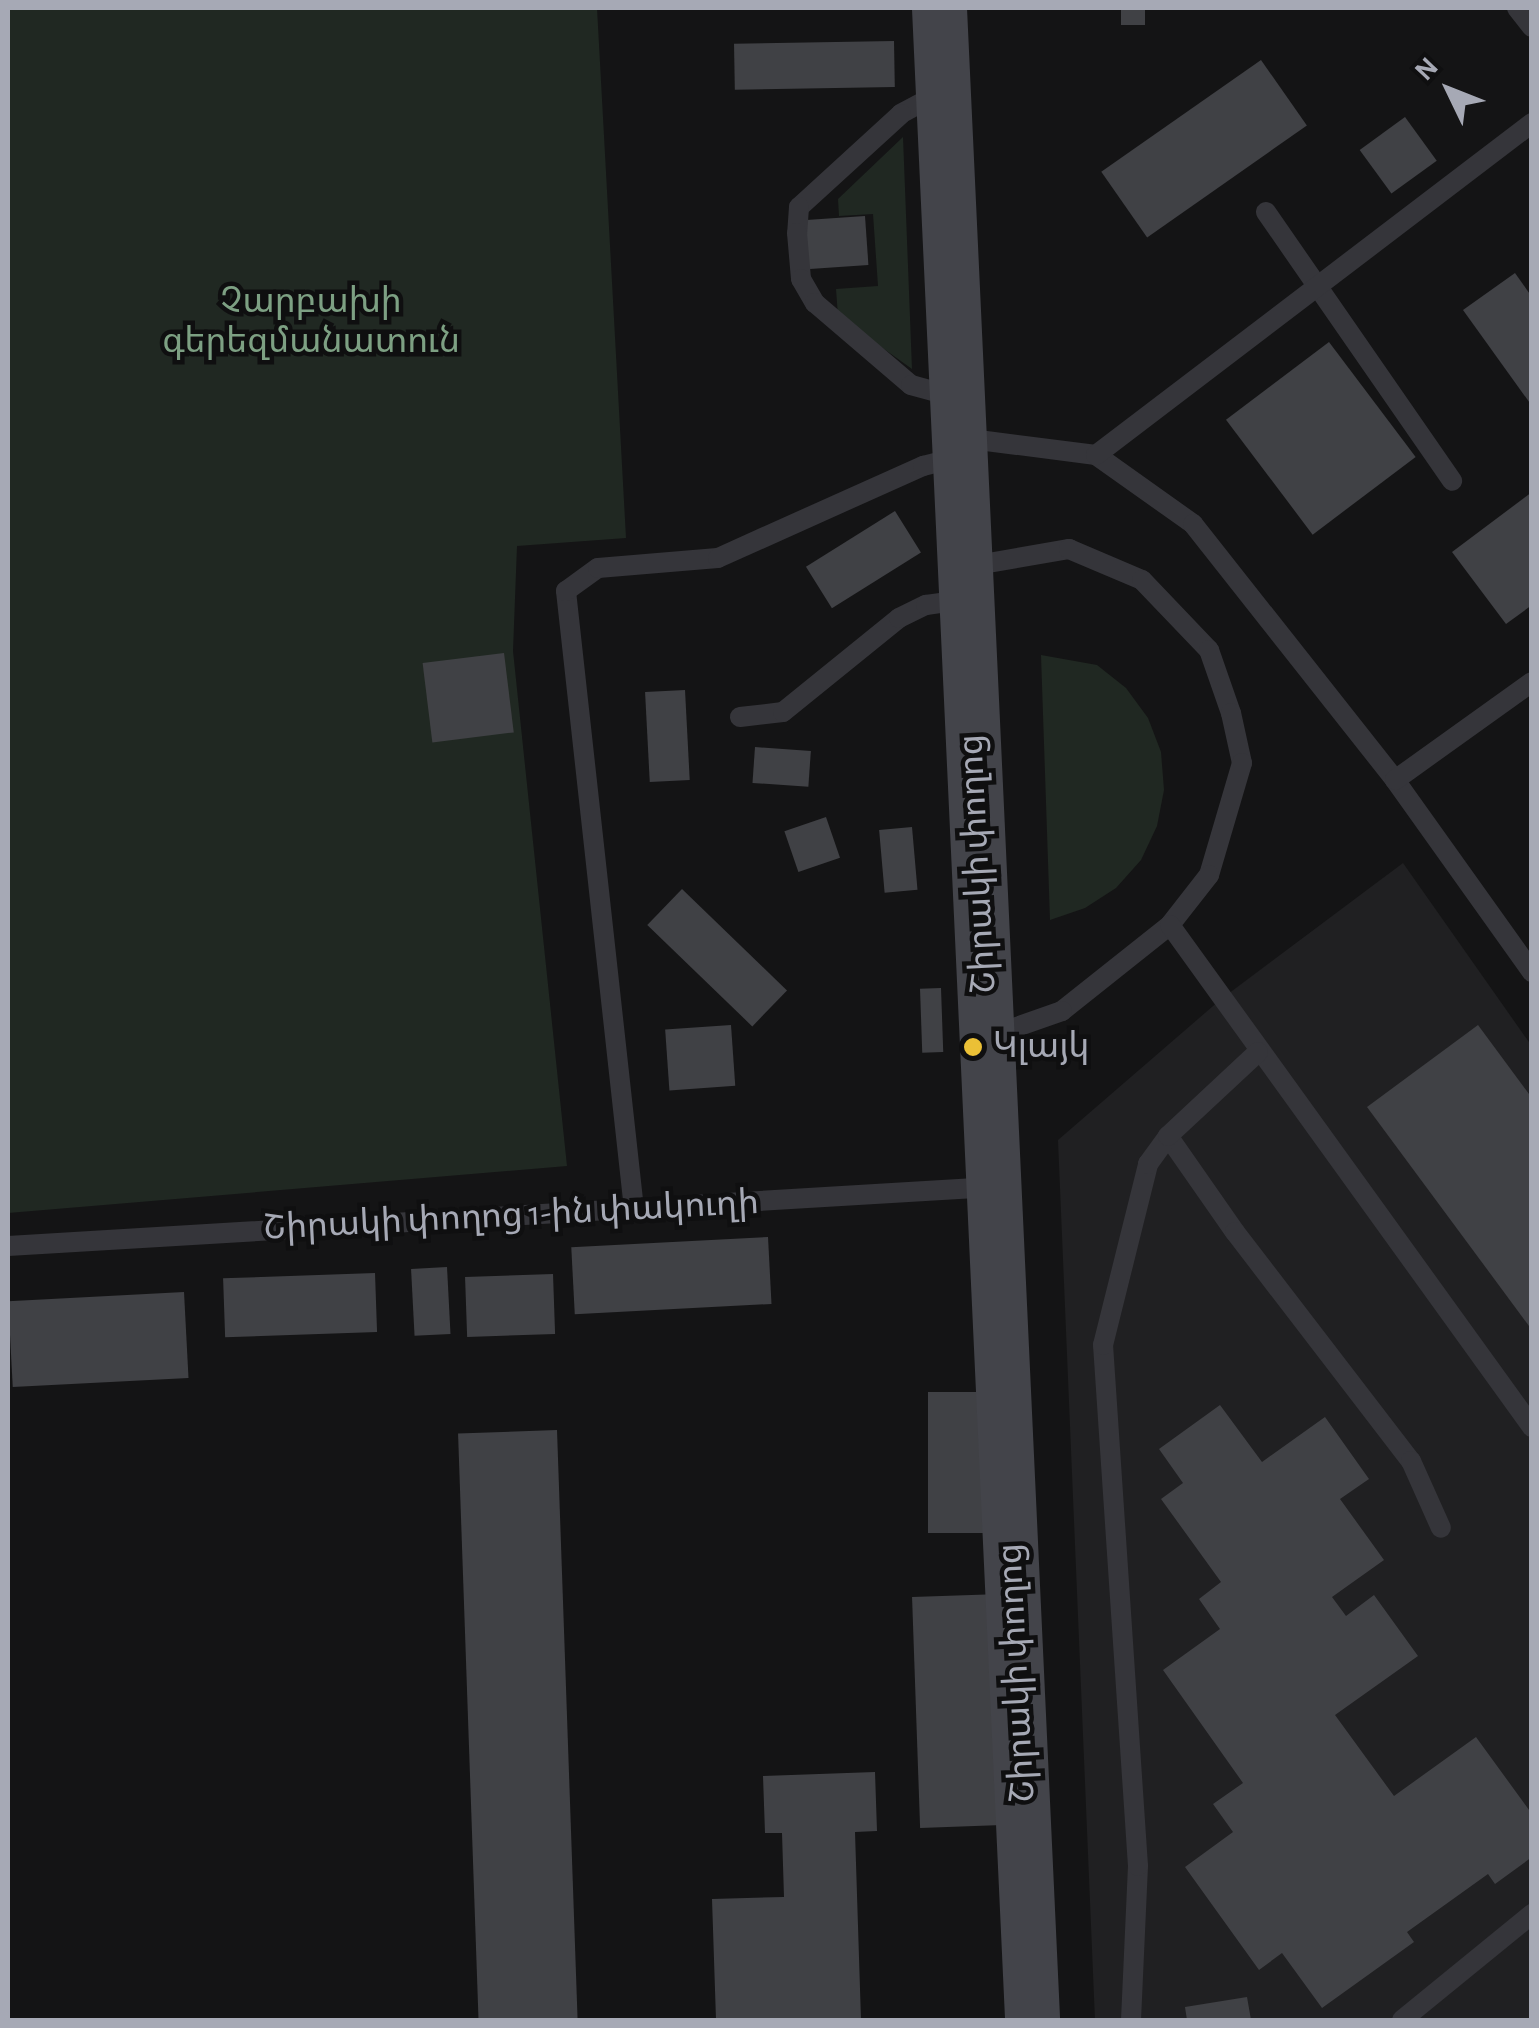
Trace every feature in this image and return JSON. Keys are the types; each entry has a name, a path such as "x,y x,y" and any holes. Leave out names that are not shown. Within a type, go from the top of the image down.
{"main road":[{"name":"Շիրակի փողոց","path":"940,8 952,88 971,577 998,1034 1032,2020"},
{"name":"Շիրակի փողոց","path":"952,88 959,8"},
{"name":"Շիրակի փողոց","path":"1004,1187 1048,2020"}],"lane":[{"path":"1518,8 1532,27"},
{"path":"952,88 901,114 798,207 801,279 814,302 964,428 1096,455 1193,524 1395,780 1532,972"},
{"path":"1096,455 1532,123"},
{"path":"1266,212 1452,480"},
{"path":"634,1209 566,591 598,568 718,558 923,466 964,428"},
{"path":"740,717 783,712 842,660 899,618 971,577 1069,549 1142,580 1209,650 1231,714 1242,763 1209,874 1170,924 1062,1012 998,1034"},
{"path":"1395,780 1532,682"},
{"path":"1170,924 1258,1052 1532,1426"},
{"path":"1130,2020 1138,1866 1103,1344 1148,1164 1168,1136 1258,1052"},
{"path":"1168,1136 1234,1232 1411,1461 1441,1528"},
{"name":"Շիրակի փողոց 1-ին փակուղի","path":"8,1246 1004,1187"},
{"path":"1402,2020 1532,1914"}],"shaded area":[{"path":"1403,863 1531,1045 1531,2020 1095,2020 1058,1140 1220,1000"}],"green space":[{"name":"Չարբախի գերեզմանատուն","path":"8,8 597,8 626,538 517,546 513,651 567,1166 8,1213"},
{"path":"903,137 912,369 838,316 836,289 878,286 873,214 839,216 838,199"},
{"path":"1041,655 1097,665 1126,688 1148,718 1161,752 1164,790 1157,826 1141,860 1116,888 1085,908 1050,920"}],"building":[{"path":"1121,8 1145,8 1145,25 1121,25"},
{"path":"894,41 895,87 735,90 734,44"},
{"path":"1261,60 1307,126 1147,237 1101,172"},
{"path":"1405,117 1437,161 1391,194 1360,150"},
{"path":"865,216 868,265 803,269 799,221"},
{"path":"1515,273 1532,297 1532,406 1463,310"},
{"path":"1329,342 1416,457 1313,535 1226,420"},
{"path":"1532,492 1532,605 1506,624 1452,552"},
{"path":"895,511 921,553 832,608 806,567"},
{"path":"504,653 514,732 432,742 423,663"},
{"path":"685,690 690,780 650,782 645,692"},
{"path":"755,747 811,751 808,787 752,783"},
{"path":"826,817 840,858 798,872 784,831"},
{"path":"912,827 917,890 885,893 879,830"},
{"path":"682,889 787,990 752,1026 647,925"},
{"path":"941,988 943,1052 922,1053 920,989"},
{"path":"731,1025 735,1086 669,1090 665,1030"},
{"path":"1478,1025 1532,1098 1532,1330 1367,1107"},
{"path":"768,1237 772,1304 575,1314 571,1247"},
{"path":"447,1267 451,1334 415,1336 411,1269"},
{"path":"375,1273 377,1332 225,1337 223,1278"},
{"path":"553,1274 555,1334 467,1337 465,1277"},
{"path":"184,1292 189,1378 13,1387 8,1301"},
{"path":"928,1392 988,1392 988,1533 928,1533"},
{"path":"1220,1405 1262,1462 1325,1417 1369,1479 1340,1499 1384,1560 1332,1597 1346,1616 1374,1595 1418,1656 1335,1715 1394,1796 1476,1737 1532,1814 1532,1857 1495,1884 1488,1874 1407,1932 1414,1942 1322,2008 1282,1953 1259,1970 1185,1867 1233,1832 1213,1804 1243,1783 1163,1670 1220,1629 1199,1599 1221,1582 1161,1499 1183,1483 1159,1449"},
{"path":"557,1430 578,2020 479,2020 458,1433"},
{"path":"1001,1594 1009,1825 920,1828 912,1597"},
{"path":"875,1772 877,1831 855,1832 861,2020 716,2020 712,1899 784,1897 782,1833 765,1833 763,1776"},
{"path":"1247,1997 1251,2020 1187,2020 1185,2007"}],"place":[{"name":"Կլայկ","path":"973,1047"}]}
